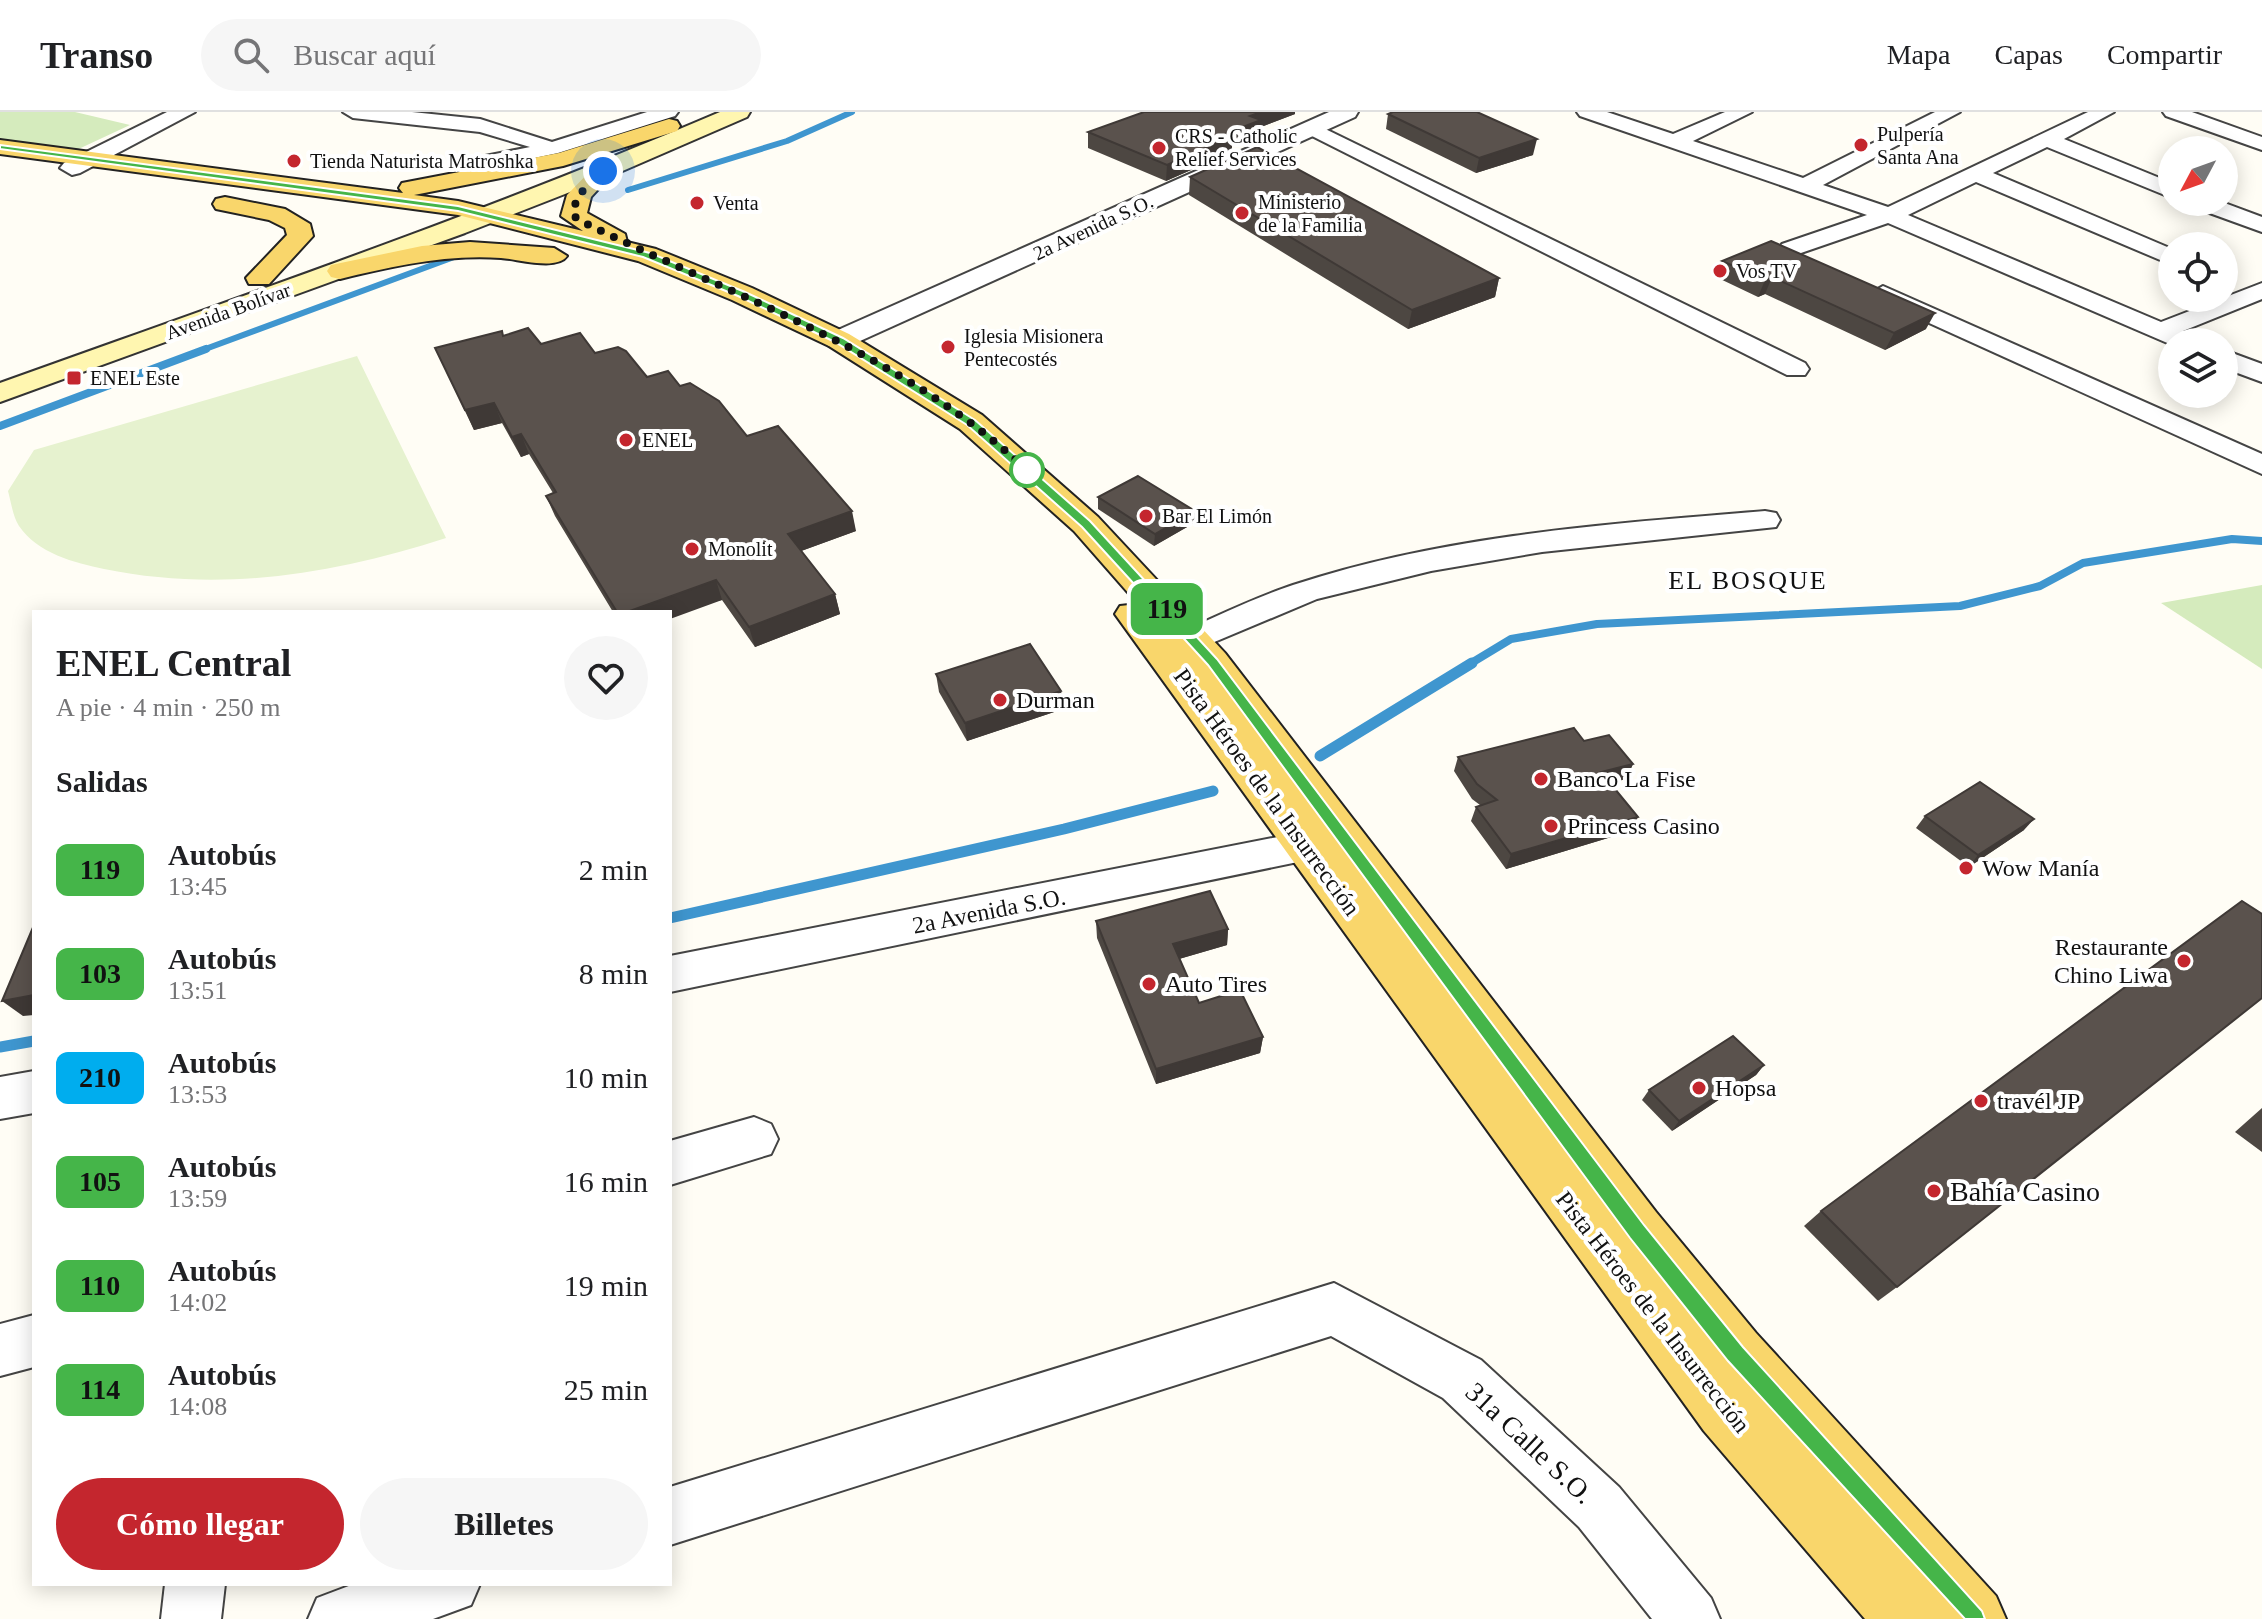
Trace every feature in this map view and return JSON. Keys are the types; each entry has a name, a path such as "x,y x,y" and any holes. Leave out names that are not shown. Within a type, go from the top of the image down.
{"main road":[{"path":"328,191 414,188 468,180 563,159 668,119 703,112"},
{"path":"457,218 488,216 603,171 739,112"},
{"path":"457,218 668,119"},
{"name":"Pista Héroes de la Insurrección","path":"0,147 126,177 423,221 457,218"},
{"name":"Pista Héroes de la Insurrección","path":"0,157 328,191 457,218 637,276 705,303 814,354 922,418 990,471 1118,597 1162,650 1474,1076 1725,1410 1908,1619"},
{"path":"603,171 579,195 574,216 647,255"},
{"path":"126,177 194,198 276,214 297,224 300,236 259,278"},
{"name":"Pista Héroes de la Insurrección","path":"488,216 647,255 742,294 839,340 928,393 1002,447 1086,524 1193,640 1637,1231 1735,1354 1973,1619"},
{"name":"Avenida Bolívar","path":"0,393 340,271 457,218"},
{"name":"Avenida Bolívar","path":"0,368 423,221"},
{"path":"340,271 409,255 458,248 505,249 585,260"}],"street":[{"path":"79,164 184,112"},
{"name":"2a Avenida S.O.","path":"839,340 1347,112"},
{"path":"1587,112 1889,215 2158,330"},
{"path":"1673,142 1742,112"},
{"path":"1828,268 1790,249 1889,215 2104,112"},
{"path":"2173,112 2260,141"},
{"path":"369,113 495,127 525,134 551,149"},
{"path":"1807,185 1935,114"},
{"path":"473,165 668,119"},
{"path":"1313,129 1796,369"},
{"path":"2045,139 2158,181"},
{"path":"2238,150 2260,141"},
{"path":"1977,174 2158,252"},
{"path":"2238,216 2262,225"},
{"path":"1856,281 2262,465"},
{"path":"2238,285 2258,291"},
{"path":"2167,328 2258,291"},
{"path":"2238,364 2262,374"},
{"path":"1193,640 1318,587 1442,556 1543,540 1765,520"},
{"name":"2a Avenida S.O.","path":"672,974 1308,846"},
{"path":"0,1098 32,1092"},
{"path":"672,1162 754,1139"},
{"name":"31a Calle S.O.","path":"672,1515 1334,1309 1462,1379 1599,1507 1685,1618"},
{"path":"0,1350 32,1342"},
{"path":"191,1619 195,1586"},
{"path":"338,1619 444,1586"}],"green space":[{"path":"0,112 75,112 130,125 70,153 0,140"},
{"path":"357,356 446,538 320,570 235,579 191,579 148,576 69,560 36,543 17,522 8,491 34,450"},
{"path":"2262,585 2262,669 2161,603"}],"building":[{"path":"1144,112 1261,112 1250,116 1261,120 1227,133 1233,136 1167,165 1088,132"},
{"path":"1477,112 1537,139 1479,158 1388,114"},
{"path":"1257,147 1499,278 1412,310 1190,177"},
{"path":"1771,241 1935,313 1894,333 1772,277 1765,280 1722,261"},
{"path":"528,328 541,344 580,333 595,353 618,347 626,351 647,377 668,371 680,386 690,383 719,401 747,436 778,426 852,511 788,534 835,594 749,627 716,580 633,610 616,610 546,496 556,492 521,434 512,437 494,403 465,410 435,348 502,331 503,336"},
{"name":"Bar El Limón","path":"1138,476 1195,511 1155,534 1098,497"},
{"name":"Durman","path":"1030,644 1061,691 965,723 936,674"},
{"path":"1574,728 1584,741 1609,735 1633,764 1601,772 1638,817 1511,854 1476,807 1497,800 1477,784 1458,757"},
{"path":"1980,782 2034,819 1978,855 1925,816"},
{"name":"Auto Tires","path":"1210,891 1228,929 1173,944 1199,1003 1240,990 1263,1037 1156,1069 1096,921"},
{"path":"2242,901 2262,914 2262,998 1897,1287 1821,1211"},
{"path":"32,930 32,995 2,1001"},
{"name":"Hopsa","path":"1733,1036 1764,1065 1679,1121 1649,1090"}],"waterway":[{"path":"628,190 787,141 852,112"},
{"path":"200,351 454,257"},
{"path":"0,426 206,349"},
{"path":"1468,665 1511,639 1597,624 1960,606 2040,586 2083,563 2232,539 2262,541"},
{"path":"1320,756 1472,663"},
{"path":"672,918 1064,829 1213,791"},
{"path":"0,1047 32,1041"}],"bus line":[{"name":"119","path":"0,147 458,208 647,255 742,294 839,340 971,422 1086,524 1156,596 1212,662 1637,1231 1735,1354 1973,1619"}],"place":[{"name":"Pulpería Santa Ana","path":"1861,145"},
{"name":"CRS - Catholic Relief Services","path":"1159,148"},
{"name":"Tienda Naturista Matroshka","path":"294,161"},
{"name":"Venta","path":"697,203"},
{"name":"Ministerio de la Familia","path":"1242,213"},
{"name":"Vos TV","path":"1720,271"},
{"name":"Iglesia Misionera Pentecostés","path":"948,347"},
{"name":"ENEL Este","path":"74,378"},
{"name":"ENEL","path":"626,440"},
{"name":"Bar El Limón","path":"1146,516"},
{"name":"Monolit","path":"692,549"},
{"name":"Durman","path":"1000,700"},
{"name":"Banco La Fise","path":"1541,779"},
{"name":"Princess Casino","path":"1551,826"},
{"name":"Wow Manía","path":"1966,868"},
{"name":"Restaurante Chino Liwa","path":"2184,961"},
{"name":"Auto Tires","path":"1149,984"},
{"name":"Hopsa","path":"1699,1088"},
{"name":"travél JP","path":"1981,1101"},
{"name":"Bahía Casino","path":"1934,1191"}],"district":[{"name":"EL BOSQUE","path":"1748,580"}],"route":[{"path":"603,171 579,195 573,208 574,216 581,221 647,255 742,294 839,340 971,422 1027,470"}]}
